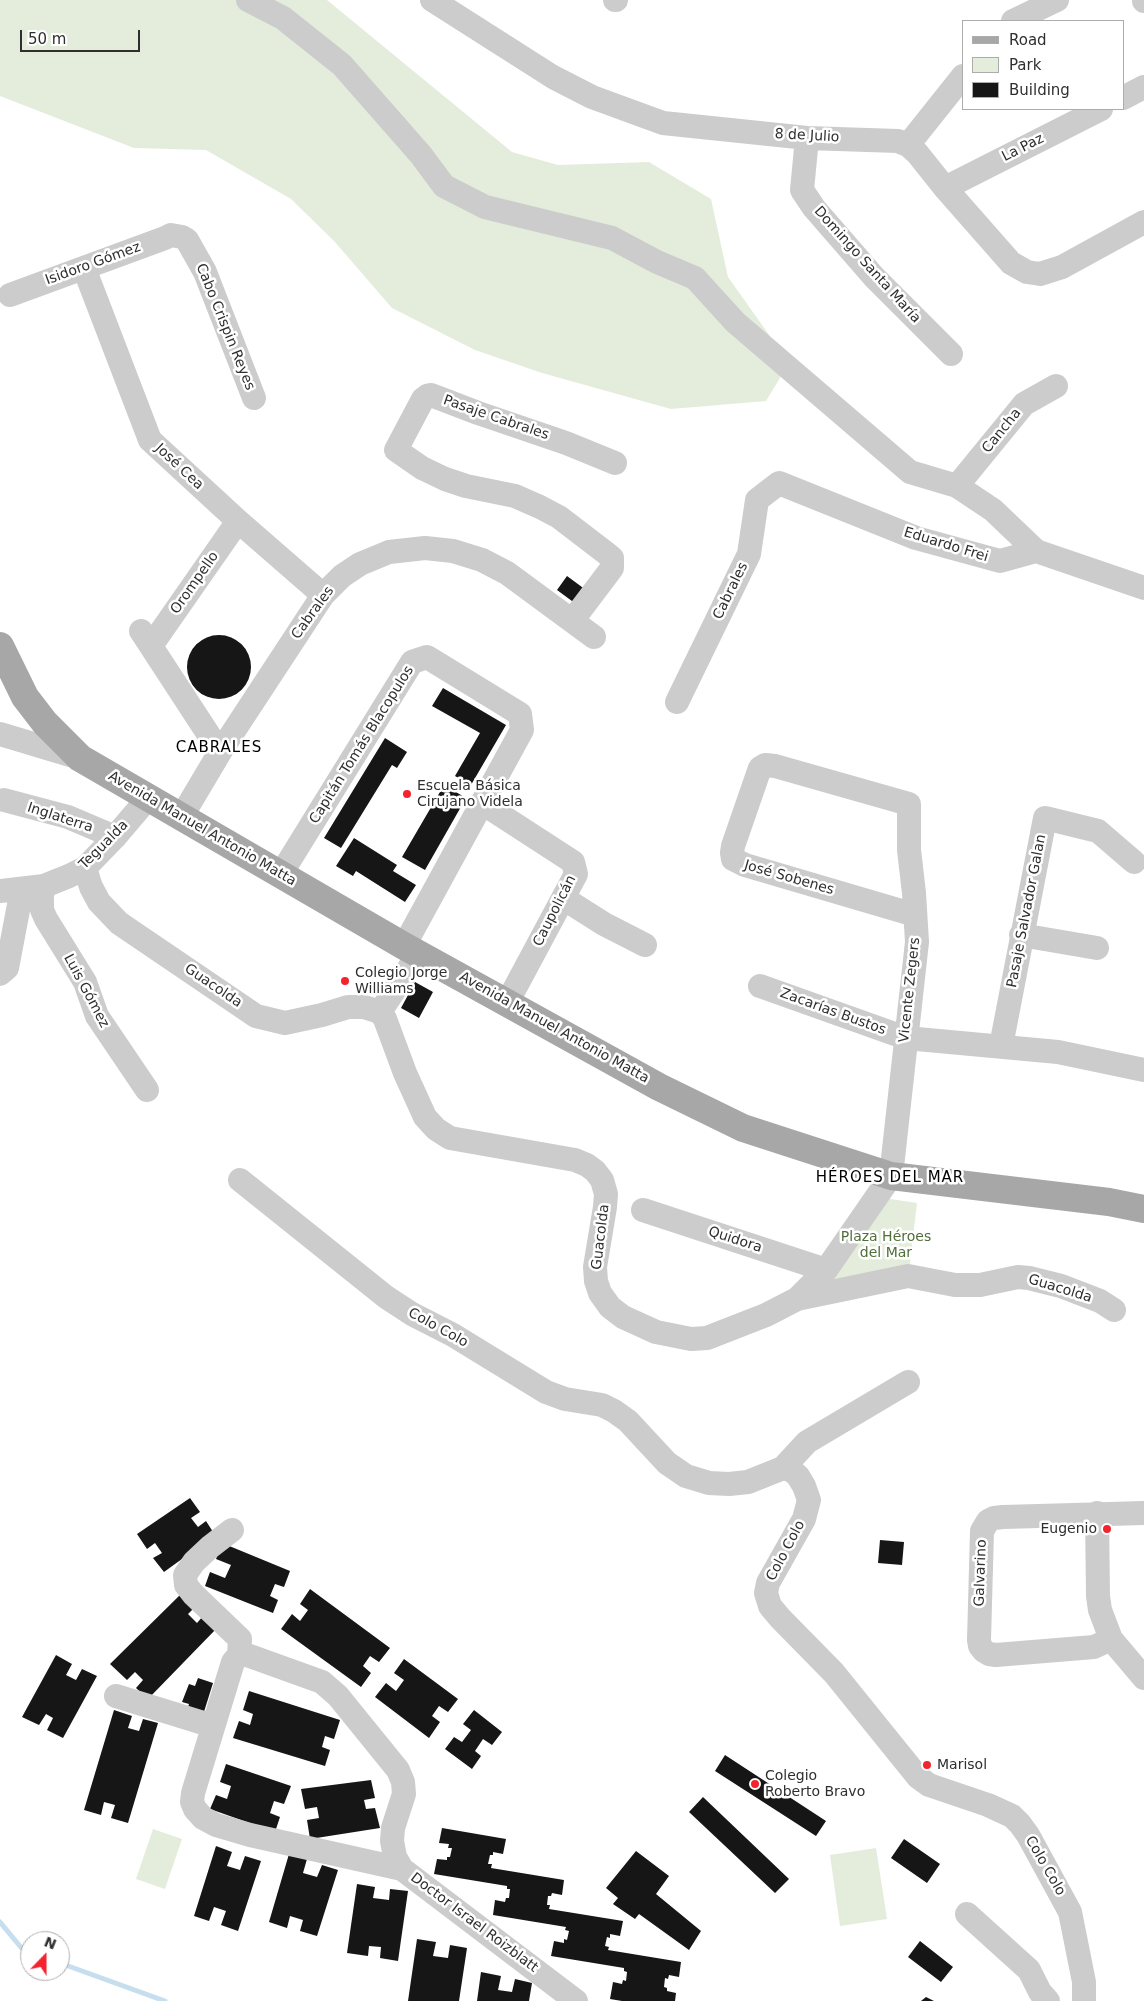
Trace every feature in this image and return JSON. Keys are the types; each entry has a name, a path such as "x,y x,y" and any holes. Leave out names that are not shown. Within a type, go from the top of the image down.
{"main road":[{"name":"Avenida Manuel Antonio Matta","path":"0,646 25,697 50,728 80,758 412,949 659,1088 743,1128 891,1176 1109,1202 1144,1209"}],"street":[{"path":"248,0 283,18 342,65 421,155 444,186 485,207 612,238 657,262 695,278 735,322 910,472 957,486 993,510 1036,551 1144,588"},
{"name":"8 de Julio","path":"432,0 553,77 592,97 663,123 807,138 898,141 908,145"},
{"path":"1015,20 1057,0"},
{"path":"962,77 908,145 918,153 945,188 1011,263 1027,272 1040,274 1062,266 1144,222"},
{"path":"1124,97 1144,87"},
{"name":"La Paz","path":"945,188 1099,110"},
{"name":"Domingo Santa María","path":"807,138 802,190 814,208 874,277 951,354"},
{"name":"Isidoro Gómez","path":"10,295 176,235"},
{"name":"Cabo Crispin Reyes","path":"176,235 186,240 205,272 254,398"},
{"name":"José Cea","path":"84,268 150,440 238,521 323,595"},
{"name":"Cancha","path":"957,486 1024,404 1056,386"},
{"name":"Pasaje Cabrales","path":"572,622 612,568 612,558 559,517 540,507 515,496 466,486 445,479 422,468 396,450 423,400 426,396 431,395 566,443 615,463"},
{"name":"Cabrales","path":"677,702 749,554 757,500 779,483"},
{"name":"Eduardo Frei","path":"779,483 916,538 1000,561 1036,551"},
{"name":"Orompello","path":"220,752 146,638 238,521"},
{"name":"Cabrales","path":"182,816 220,752 323,595 342,576 360,564 389,552 425,548 453,551 482,560 507,573 594,637"},
{"name":"Capitán Tomás Blacopulos","path":"281,874 412,662 427,658 520,714 522,730 482,803 412,949"},
{"path":"0,734 80,758"},
{"name":"José Sobenes","path":"909,804 775,766 765,765 760,768 732,853 733,859 745,865 915,915"},
{"name":"Tegualda","path":"22,889 69,876 85,868 115,837 149,797"},
{"name":"Inglaterra","path":"4,800 68,817 115,837"},
{"name":"Caupolicán","path":"482,803 573,862 576,874 507,1002"},
{"name":"Vicente Zegers","path":"891,1176 917,942 909,850 909,804"},
{"name":"Pasaje Salvador Galan","path":"1001,1046 1045,818 1098,831 1134,862"},
{"name":"Guacolda","path":"85,868 91,887 99,902 120,923 256,1016 285,1023 348,1007 364,1007 380,1012 385,1019 405,1073 425,1118 436,1129 450,1138 575,1160 595,1171 602,1180 606,1194 595,1267 596,1281 600,1293 610,1307 623,1316 656,1332 691,1339 707,1338 766,1315 797,1299 908,1276 955,1285 980,1285 1018,1277 1029,1278 1060,1286 1100,1301 1114,1310"},
{"path":"0,974 7,968 22,889"},
{"name":"Luis Gómez","path":"22,889 42,896 42,910 46,919 85,982 97,1016 147,1090"},
{"path":"563,898 604,924 645,945"},
{"path":"1021,935 1098,948"},
{"path":"380,1012 412,949"},
{"name":"Zacarías Bustos","path":"760,986 906,1038 1058,1052 1144,1070"},
{"name":"Guacolda","path":"797,1299 826,1270 891,1176"},
{"name":"Colo Colo","path":"240,1180 386,1297 412,1314 454,1335 546,1392 565,1399 602,1406 614,1411 628,1421 667,1463 686,1476 709,1483 729,1484 748,1482 783,1468 791,1470 798,1476 804,1486 808,1500 804,1519 768,1583 766,1593 770,1606 834,1673 918,1776 929,1785 988,1805 1012,1816 1020,1824 1028,1835 1070,1912 1084,1982 1084,2001"},
{"name":"Quidora","path":"643,1210 826,1270"},
{"path":"783,1468 807,1442 908,1382"},
{"path":"1097,1513 1098,1596 1100,1610 1112,1639 1144,1678"},
{"name":"Galvarino","path":"1112,1639 1094,1646 996,1655 984,1651 980,1646 979,1640 982,1532 988,1521 994,1518 1097,1513 1144,1513"},
{"path":"232,1530 194,1562 185,1575 186,1585 193,1594 240,1639 239,1655 233,1662 192,1802 195,1809 203,1818 216,1825 250,1835 402,1869"},
{"name":"Doctor Israel Roizblatt","path":"239,1655 247,1655 322,1682 330,1688 398,1770 404,1782 404,1794 393,1828 392,1842 395,1857 402,1869 576,2001"},
{"path":"116,1696 213,1726"},
{"path":"966,1914 1029,1970 1040,1992 1048,2001"}],"green space":[{"path":"0,0 327,0 512,152 558,165 649,162 711,199 728,277 789,363 766,401 671,409 542,373 475,350 392,308 334,241 291,199 206,150 134,148 0,96"},
{"name":"Plaza Héroes del Mar","path":"884,1198 917,1203 909,1271 820,1287"},
{"path":"153,1829 182,1839 165,1889 136,1879"},
{"path":"876,1848 887,1919 840,1926 830,1855"}],"building":[{"path":"567,576 586,590 576,604 557,590"},
{"path":"213,635 225,635 242,644 249,655 251,667 249,679 242,690 225,699 213,699 201,694 192,685 187,673 187,661 192,649 201,640"},
{"path":"443,688 506,725 471,785 455,776 480,733 432,706"},
{"path":"385,738 407,752 397,768 392,765 341,848 324,838"},
{"path":"444,785 466,798 425,870 402,857"},
{"path":"354,838 397,865 393,871 416,885 405,902 356,871 353,876 336,866"},
{"path":"415,982 433,992 419,1018 401,1008"},
{"path":"190,1498 200,1512 191,1518 198,1527 206,1521 215,1535 164,1572 153,1558 162,1553 155,1543 147,1549 137,1534"},
{"path":"880,1540 904,1542 902,1565 878,1563"},
{"path":"222,1543 290,1571 284,1587 275,1584 270,1596 278,1600 273,1613 205,1586 210,1572 225,1578 231,1565 216,1559"},
{"path":"310,1589 390,1648 379,1662 370,1656 363,1666 371,1673 361,1687 281,1629 292,1614 300,1621 308,1610 300,1604"},
{"path":"181,1594 195,1607 188,1614 197,1623 203,1616 217,1628 148,1699 136,1688 143,1680 135,1672 127,1680 110,1664"},
{"path":"56,1655 72,1664 66,1675 76,1680 82,1669 97,1676 63,1738 47,1730 53,1718 46,1714 39,1725 22,1717"},
{"path":"404,1659 458,1699 448,1712 439,1706 432,1716 440,1722 429,1738 375,1697 386,1683 396,1691 404,1680 394,1673"},
{"path":"198,1678 213,1683 203,1715 187,1710 189,1704 182,1702 189,1684 195,1686"},
{"path":"249,1691 340,1720 334,1739 325,1736 322,1747 330,1750 325,1766 233,1738 239,1721 250,1725 253,1714 243,1710"},
{"path":"114,1710 132,1716 128,1728 139,1731 143,1719 158,1723 128,1823 111,1818 115,1805 104,1802 101,1815 84,1810"},
{"path":"474,1710 502,1732 492,1745 483,1739 475,1751 481,1756 472,1769 445,1749 454,1737 462,1742 471,1730 463,1724"},
{"path":"725,1755 826,1821 816,1836 715,1771"},
{"path":"226,1764 291,1786 284,1804 274,1801 270,1813 280,1817 275,1832 210,1809 216,1795 227,1799 231,1786 220,1782"},
{"path":"371,1780 375,1798 364,1800 366,1809 375,1808 380,1828 310,1839 307,1820 319,1818 317,1807 305,1809 301,1789"},
{"path":"703,1797 789,1879 775,1893 689,1812"},
{"path":"442,1828 506,1839 503,1854 493,1852 493,1855 490,1855 488,1864 492,1864 491,1868 564,1880 562,1895 552,1893 551,1896 548,1896 547,1905 550,1905 549,1909 623,1921 620,1936 610,1934 610,1938 607,1937 605,1946 609,1947 608,1950 681,1962 679,1977 669,1975 668,1979 665,1978 664,1987 667,1988 667,1991 676,1993 675,2001 622,2001 610,1999 613,1982 622,1984 623,1980 626,1981 627,1972 624,1971 624,1968 551,1956 554,1941 564,1943 564,1939 567,1940 569,1931 565,1930 566,1927 493,1915 495,1900 505,1902 506,1898 509,1898 510,1889 507,1889 507,1886 434,1874 437,1859 447,1860 447,1857 450,1857 452,1848 448,1848 449,1844 439,1843"},
{"path":"904,1839 940,1864 927,1883 891,1858"},
{"path":"216,1846 232,1852 227,1866 240,1870 245,1856 261,1861 238,1931 221,1925 226,1911 214,1907 209,1921 194,1916"},
{"path":"636,1851 669,1876 656,1894 701,1931 689,1950 639,1914 635,1919 613,1904 618,1898 606,1888"},
{"path":"289,1854 307,1859 303,1873 317,1877 322,1865 338,1870 317,1936 300,1931 303,1920 290,1916 287,1928 269,1922"},
{"path":"357,1884 375,1887 373,1898 389,1900 390,1889 408,1891 398,1961 380,1958 381,1947 369,1946 368,1956 347,1953"},
{"path":"417,1939 436,1942 433,1956 448,1958 450,1945 467,1948 459,2001 408,2001"},
{"path":"920,1941 953,1967 941,1982 908,1957"},
{"path":"481,1972 501,1976 498,1990 512,1992 515,1979 532,1983 529,2001 477,2001"},
{"path":"926,1997 934,2001 921,2001"}],"waterway":[{"path":"0,1922 20,1946"},
{"path":"70,1967 165,2001"}],"place":[{"name":"Escuela Básica Cirujano Videla","path":"407,794"},
{"name":"Colegio Jorge Williams","path":"345,981"},
{"name":"Eugenio","path":"1107,1529"},
{"name":"Marisol","path":"927,1765"},
{"name":"Colegio Roberto Bravo","path":"755,1784"}],"district":[{"name":"CABRALES","path":"219,748"},
{"name":"HÉROES DEL MAR","path":"890,1178"}]}
